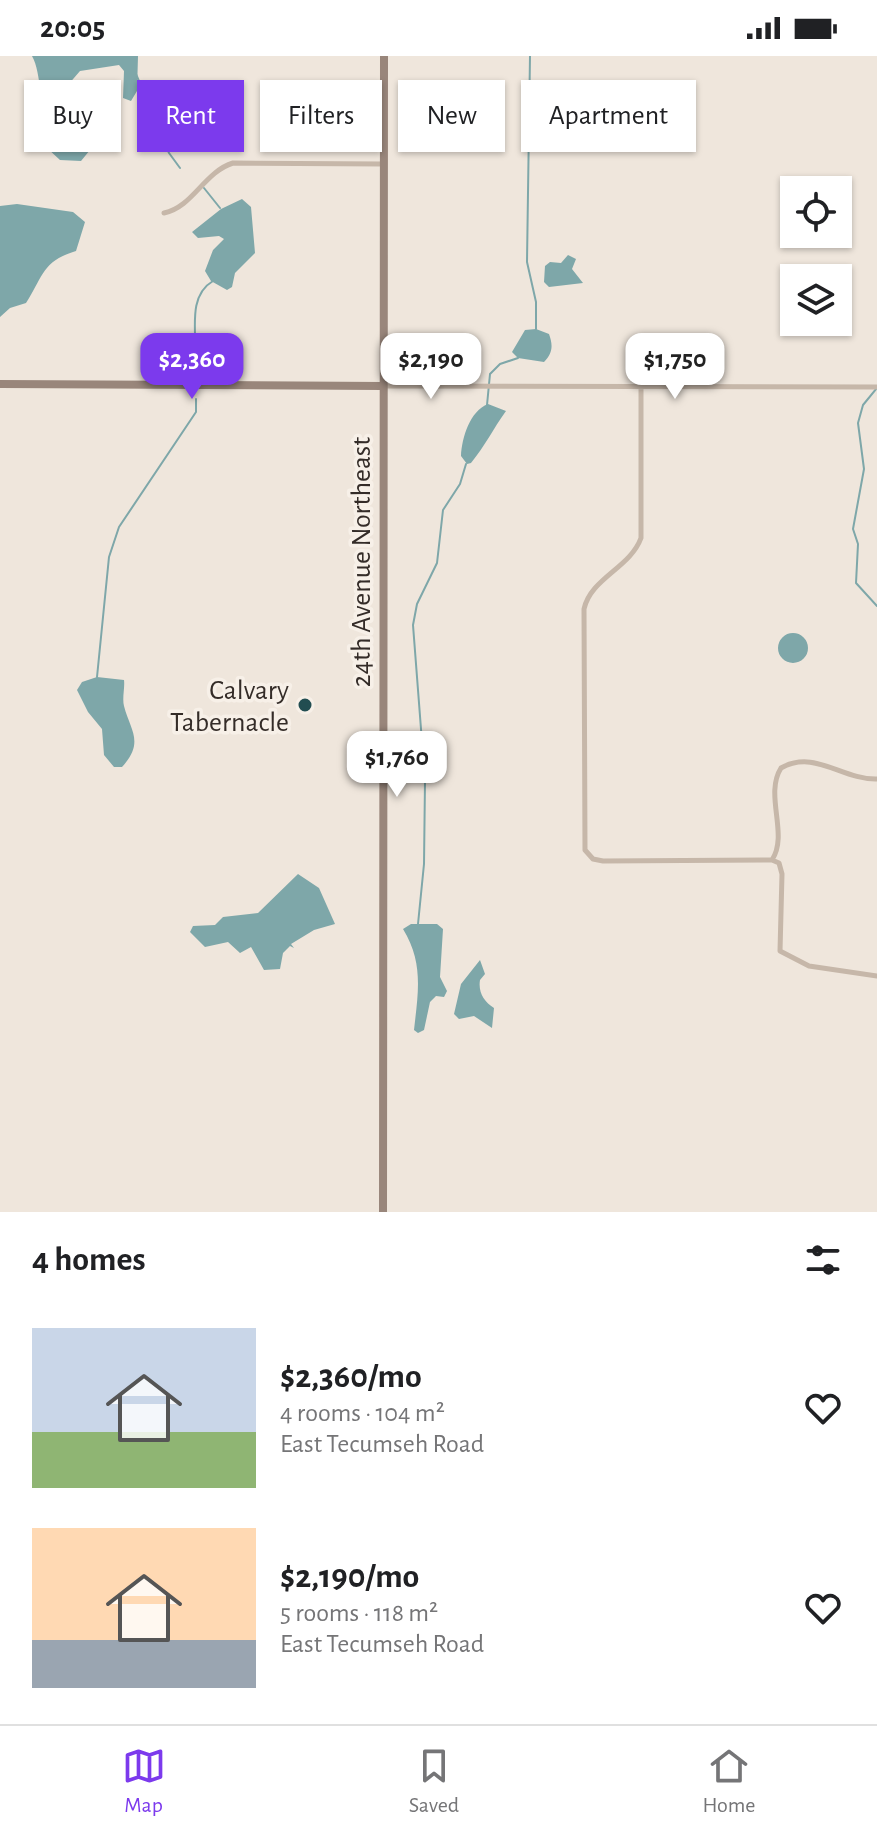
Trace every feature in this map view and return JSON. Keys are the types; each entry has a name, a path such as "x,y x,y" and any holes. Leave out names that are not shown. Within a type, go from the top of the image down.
{"street":[{"name":"24th Avenue Northeast","path":"383,1212 384,56"},
{"path":"164,213 178,208 213,173 233,163 384,164"},
{"path":"0,384 877,387"},
{"path":"641,387 641,539 632,555 590,594 584,609 585,850 589,857 603,861 772,860 779,863 782,874 780,951 809,966 877,976"},
{"path":"772,860 777,849 775,783 781,768 807,760 859,778 877,779"}],"water":[{"path":"32,56 138,56 137,91 131,101 123,98 124,71 119,65 80,71 72,80 39,80"},
{"path":"51,152 88,152 81,161 60,160"},
{"path":"242,199 251,207 255,253 235,273 232,287 227,290 211,281 205,271 213,250 224,239 219,236 198,238 192,232 221,209"},
{"path":"17,204 73,212 85,222 76,251 50,265 26,303 10,308 0,317 0,206"},
{"path":"568,255 576,259 572,269 583,283 549,287 544,282 545,266 550,262 561,263"},
{"path":"536,329 549,334 551,352 544,362 518,358 512,352 525,330"},
{"path":"488,404 506,411 476,457 467,464 461,456 465,433 476,412"},
{"path":"793,633 804,637 808,648 804,659 793,663 782,659 778,648 782,637"},
{"path":"97,677 124,680 123,703 134,743 122,767 114,767 104,755 102,729 88,712 77,690 82,682"},
{"path":"298,874 319,888 335,924 314,930 291,944 294,948 290,946 283,953 280,969 264,970 251,947 240,953 228,942 205,947 190,932 193,926 215,925 223,917 258,913"},
{"path":"411,924 437,924 443,929 440,977 447,991 444,997 436,996 430,1002 424,1030 418,1033 414,1030 417,966 403,929"},
{"path":"480,960 485,974 480,980 481,993 494,1008 492,1028 474,1016 459,1019 454,1014 461,984"}],"waterway":[{"path":"530,56 527,262 536,302 536,329"},
{"path":"136,74 169,153 180,168"},
{"path":"204,188 220,208"},
{"path":"193,376 195,311 198,299 213,281"},
{"path":"487,405 490,374 500,364 518,358"},
{"path":"877,388 863,405 858,423 864,469 853,529 858,544 856,583 877,606"},
{"path":"97,677 109,557 119,527 196,412 196,399"},
{"path":"418,924 424,864 425,781 413,625 417,604 437,563 443,510 460,484 466,464"}],"place":[{"name":"Calvary Tabernacle","path":"305,705"}]}
